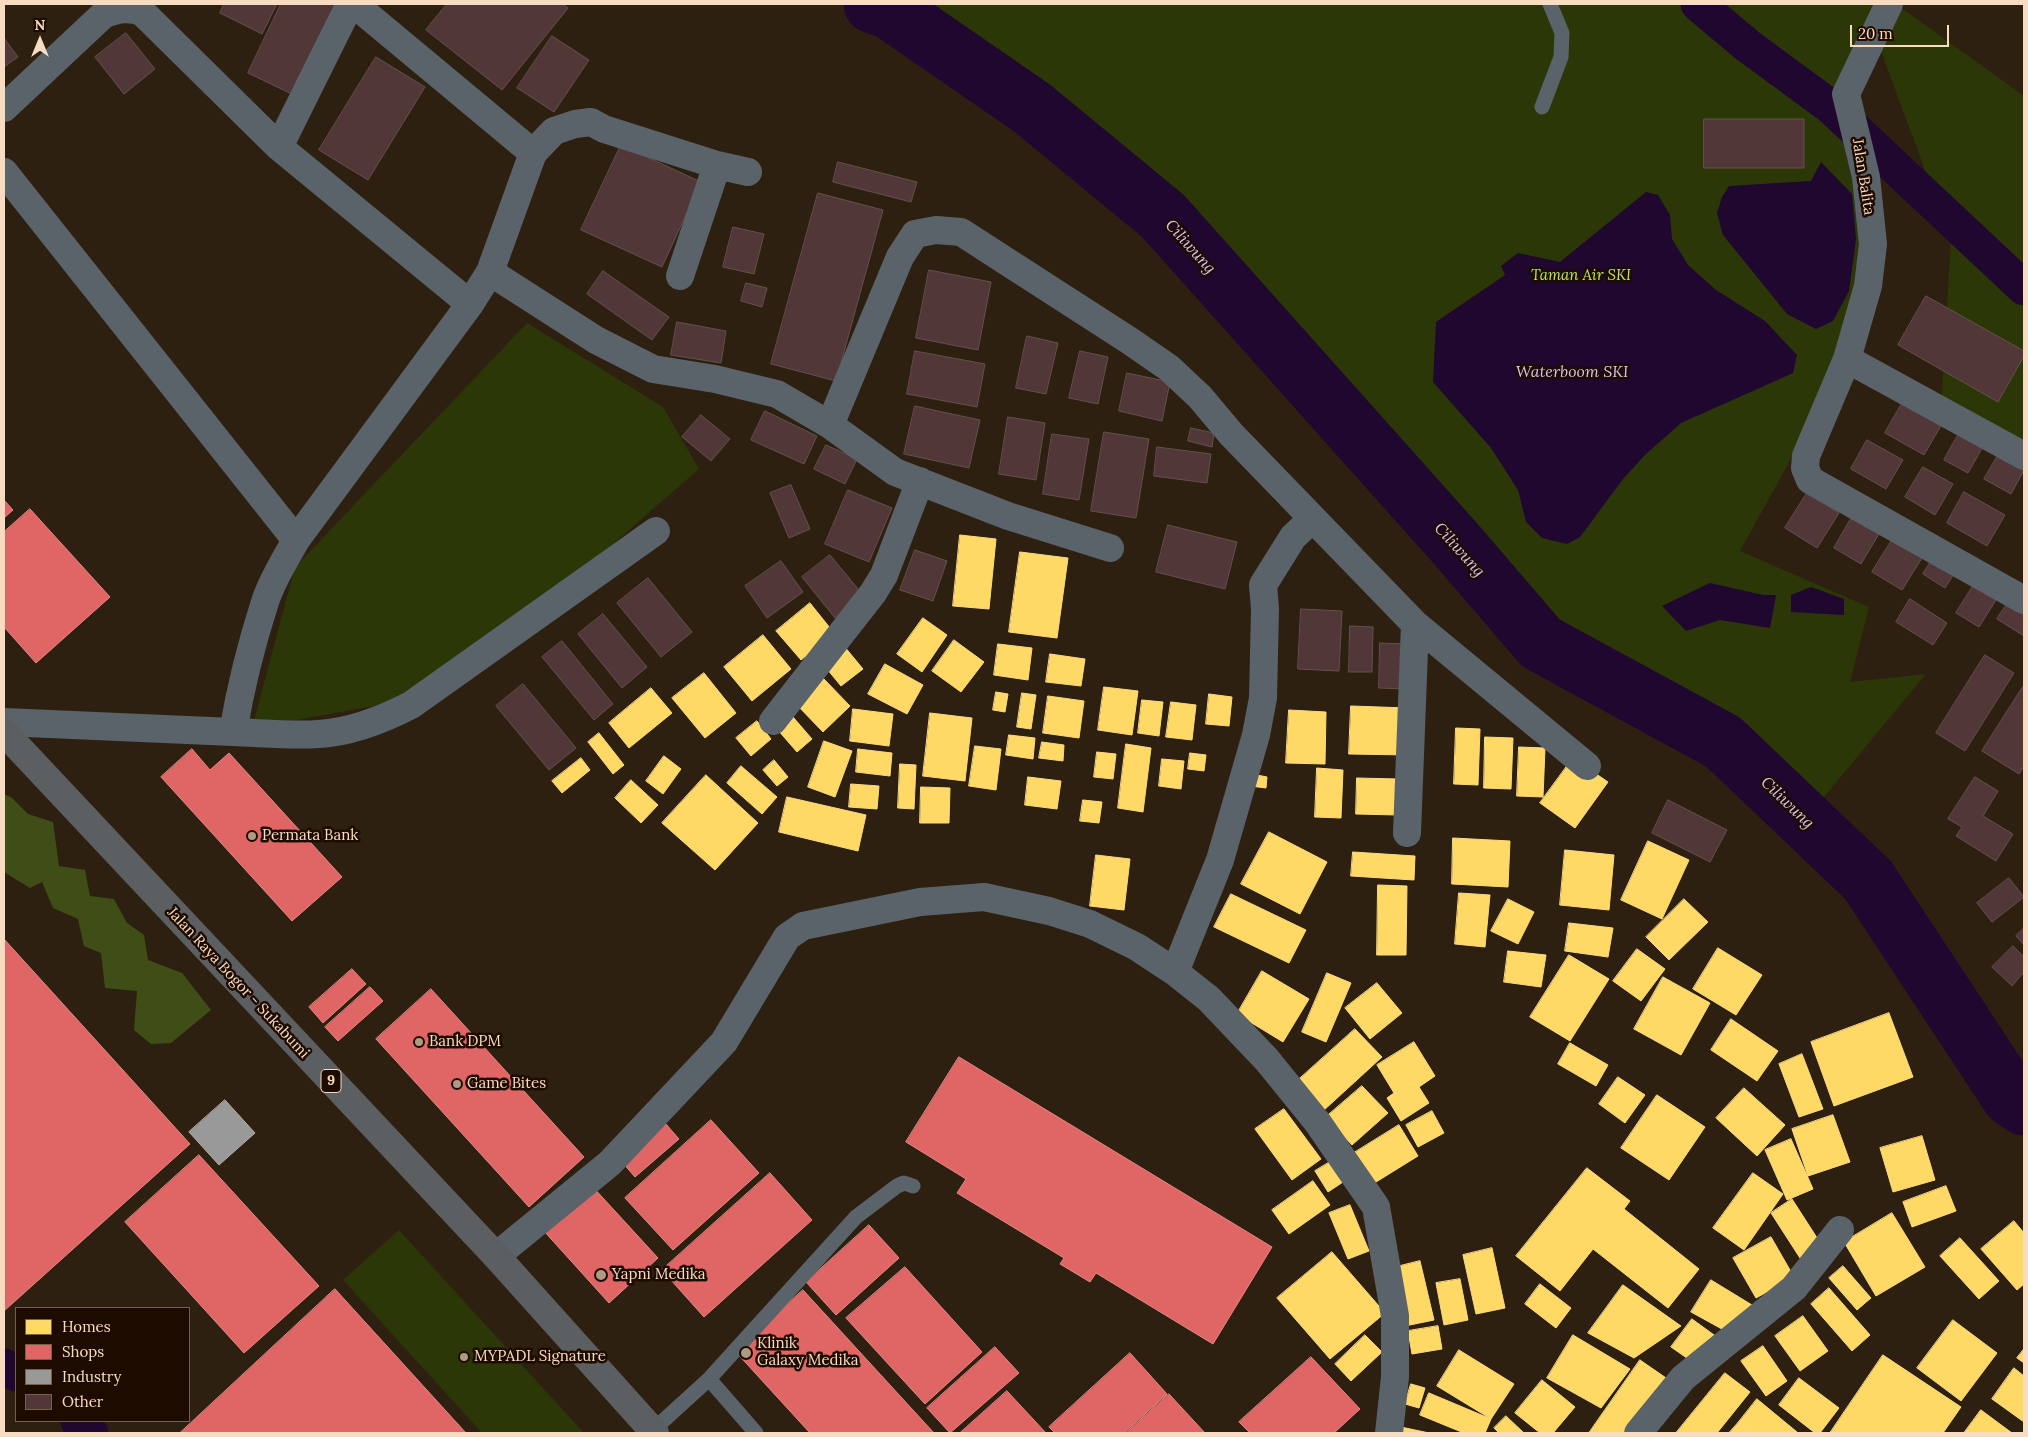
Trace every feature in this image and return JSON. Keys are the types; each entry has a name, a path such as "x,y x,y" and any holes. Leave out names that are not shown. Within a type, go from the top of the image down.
{"highway":[{"name":"Jalan Raya Bogor - Sukabumi","path":"4,732 496,1256 654,1432"}],"street":[{"path":"279,147 350,4"},
{"path":"354,4 533,153"},
{"name":"Jalan Balita","path":"1889,4 1846,94 1866,177 1872,244 1868,286 1847,359 1806,456 1805,468 1810,480 2024,600"},
{"path":"4,108 92,9 116,10 132,8 142,12 279,147 470,304"},
{"path":"234,732 238,703 265,601 277,574 296,540 470,304 490,272 533,153 554,131 575,124 591,122 604,129 717,165 748,172"},
{"path":"680,276 717,165"},
{"path":"4,172 296,540"},
{"path":"830,425 900,257 915,234 936,230 961,232 1169,368 1200,397 1231,434 1416,624 1587,766"},
{"path":"490,272 596,340 653,369 715,379 778,394 830,425 895,472 1008,516 1110,548"},
{"path":"1847,359 2024,456"},
{"path":"772,721 873,593 884,575 920,481"},
{"path":"1175,972 1220,860 1256,735 1264,698 1265,609 1263,585 1293,537 1312,519"},
{"path":"4,722 319,734 355,728 386,718 411,705 656,531"},
{"path":"1407,833 1416,624"},
{"path":"496,1256 610,1163 724,1042 787,937 803,926 920,902 984,898 1049,911 1090,924 1137,947 1175,972 1209,999 1267,1060 1318,1123 1376,1208 1395,1316 1395,1377 1389,1433"},
{"path":"1638,1433 1683,1378 1794,1288 1840,1230"}],"lane":[{"path":"1542,107 1562,57 1562,33 1550,4"},
{"path":"654,1432 709,1379 856,1217 897,1186 904,1184 912,1186"},
{"path":"709,1379 756,1433"}],"green space":[{"name":"Taman Air SKI","path":"870,4 1896,4 2024,96 2024,456 1941,410 1951,240 1875,35 1849,95 1867,233 1846,347 1824,399 1740,551 1869,607 1850,682 1926,674 1805,820 1723,742 1541,643 1163,216 898,13"},
{"path":"527,323 663,407 699,469 528,618 385,704 252,728 295,567"},
{"path":"4,794 12,798 28,814 53,822 59,866 85,870 90,896 114,899 127,923 144,935 148,960 182,973 211,1010 171,1043 151,1044 134,1030 137,991 105,988 101,953 84,946 78,919 53,908 42,882 30,888 4,872"},
{"name":"MYPADL Signature","path":"399,1230 584,1433 482,1433 343,1280"}],"water":[{"path":"1821,162 1852,194 1856,239 1849,291 1833,321 1816,329 1787,314 1723,235 1717,213 1722,197 1729,186 1811,181"},
{"name":"Waterboom SKI","path":"1646,192 1658,195 1670,215 1672,239 1688,265 1716,290 1765,321 1797,355 1793,373 1681,423 1645,455 1623,479 1580,537 1567,544 1542,538 1526,522 1518,490 1491,448 1433,382 1436,322 1505,275 1501,266 1518,253 1560,262"},
{"path":"1710,583 1763,595 1776,595 1770,628 1720,620 1686,631 1662,606"},
{"path":"1811,587 1844,599 1844,615 1791,612 1791,595"}],"building: Homes":[{"path":"960,535 996,539 989,609 953,606"},
{"path":"1020,552 1068,558 1057,638 1009,632"},
{"path":"810,603 834,633 801,660 776,631"},
{"path":"923,618 947,635 922,672 897,654"},
{"path":"763,635 791,669 752,701 724,667"},
{"path":"954,640 984,662 961,692 932,671"},
{"path":"998,644 1032,648 1028,680 994,675"},
{"path":"844,646 863,669 841,686 822,663"},
{"path":"1050,654 1085,659 1081,686 1046,682"},
{"path":"885,664 923,685 907,714 868,694"},
{"path":"704,673 736,713 705,738 672,698"},
{"path":"823,678 850,706 823,732 796,704"},
{"path":"1104,687 1138,691 1132,735 1098,730"},
{"path":"651,688 672,713 629,748 609,723"},
{"path":"996,692 1008,694 1005,712 993,710"},
{"path":"1022,693 1036,695 1031,729 1017,727"},
{"path":"1209,694 1232,697 1229,726 1206,724"},
{"path":"1048,696 1084,701 1079,738 1043,733"},
{"path":"1142,700 1163,702 1159,736 1138,733"},
{"path":"1171,702 1196,705 1192,740 1166,737"},
{"path":"1351,706 1408,708 1406,755 1349,754"},
{"path":"853,709 893,714 889,746 850,741"},
{"path":"1289,710 1326,712 1325,764 1286,763"},
{"path":"930,713 972,718 965,781 923,776"},
{"path":"793,717 812,739 797,752 777,729"},
{"path":"757,721 771,739 751,756 736,738"},
{"path":"1456,728 1480,729 1478,785 1454,784"},
{"path":"599,733 624,765 613,774 588,742"},
{"path":"1009,735 1035,738 1033,759 1006,755"},
{"path":"1485,737 1513,738 1511,789 1484,788"},
{"path":"824,741 852,751 835,797 808,787"},
{"path":"1042,742 1064,745 1063,761 1039,758"},
{"path":"1126,744 1151,748 1143,812 1118,808"},
{"path":"975,746 1001,749 996,790 969,786"},
{"path":"1519,747 1545,748 1543,797 1517,796"},
{"path":"858,749 892,753 890,776 856,772"},
{"path":"1097,752 1116,754 1113,779 1094,777"},
{"path":"1190,753 1206,755 1204,771 1188,769"},
{"path":"664,756 681,769 663,794 646,781"},
{"path":"581,758 590,770 562,793 552,781"},
{"path":"1573,758 1608,782 1575,828 1540,803"},
{"path":"1162,759 1184,761 1181,789 1159,786"},
{"path":"774,760 788,777 777,786 763,770"},
{"path":"900,764 916,765 914,809 898,808"},
{"path":"741,766 777,797 762,814 727,783"},
{"path":"1317,768 1343,770 1341,818 1315,817"},
{"path":"1252,774 1267,777 1266,788 1250,786"},
{"path":"706,775 758,823 715,870 662,823"},
{"path":"1028,777 1061,781 1057,809 1025,805"},
{"path":"1357,778 1398,779 1397,815 1356,814"},
{"path":"631,780 658,805 641,823 615,798"},
{"path":"851,784 879,786 877,809 849,807"},
{"path":"921,787 950,788 949,823 920,823"},
{"path":"787,797 866,815 858,851 779,832"},
{"path":"1083,800 1102,802 1099,823 1080,821"},
{"path":"1269,832 1327,862 1300,914 1241,884"},
{"path":"1453,838 1510,841 1508,887 1452,884"},
{"path":"1648,841 1689,860 1662,919 1621,900"},
{"path":"1565,850 1614,855 1609,910 1560,905"},
{"path":"1353,852 1415,856 1414,880 1351,876"},
{"path":"1096,855 1130,859 1124,910 1090,906"},
{"path":"1378,885 1407,886 1406,955 1377,955"},
{"path":"1459,893 1490,895 1485,947 1455,944"},
{"path":"1231,894 1306,930 1289,963 1214,927"},
{"path":"1508,899 1534,912 1518,944 1491,931"},
{"path":"1684,899 1708,922 1669,960 1646,937"},
{"path":"1569,923 1613,928 1608,957 1565,951"},
{"path":"1718,948 1762,975 1736,1015 1693,989"},
{"path":"1637,949 1665,969 1641,1001 1613,981"},
{"path":"1508,951 1546,955 1541,987 1504,982"},
{"path":"1569,955 1609,979 1570,1041 1530,1017"},
{"path":"1262,971 1309,999 1283,1042 1237,1014"},
{"path":"1327,973 1351,983 1326,1042 1302,1032"},
{"path":"1663,977 1710,1003 1681,1055 1634,1029"},
{"path":"1377,983 1402,1013 1370,1039 1345,1008"},
{"path":"1889,1013 1913,1077 1834,1106 1811,1042"},
{"path":"1731,1019 1778,1051 1757,1081 1711,1050"},
{"path":"1355,1029 1382,1057 1323,1111 1296,1082"},
{"path":"1414,1042 1435,1076 1419,1087 1429,1103 1401,1121 1387,1098 1394,1093 1377,1065"},
{"path":"1570,1043 1608,1065 1596,1086 1558,1064"},
{"path":"1802,1054 1823,1109 1799,1117 1779,1064"},
{"path":"1618,1077 1645,1095 1625,1123 1599,1104"},
{"path":"1362,1086 1388,1113 1352,1145 1326,1117"},
{"path":"1744,1088 1785,1125 1757,1156 1716,1118"},
{"path":"1657,1095 1705,1127 1669,1180 1621,1148"},
{"path":"1284,1109 1321,1159 1292,1180 1255,1129"},
{"path":"1432,1111 1444,1133 1418,1147 1406,1125"},
{"path":"1833,1115 1850,1162 1808,1176 1792,1129"},
{"path":"1399,1125 1418,1156 1368,1187 1349,1156"},
{"path":"1922,1136 1935,1180 1893,1192 1880,1148"},
{"path":"1791,1139 1813,1189 1787,1200 1765,1150"},
{"path":"1330,1162 1343,1182 1328,1192 1315,1171"},
{"path":"1587,1168 1630,1201 1624,1209 1699,1269 1668,1308 1593,1249 1560,1291 1516,1256"},
{"path":"1753,1173 1783,1194 1744,1250 1713,1228"},
{"path":"1313,1181 1330,1205 1289,1234 1272,1210"},
{"path":"1946,1186 1956,1211 1912,1227 1903,1202"},
{"path":"1792,1199 1821,1244 1800,1258 1771,1213"},
{"path":"1350,1205 1369,1251 1348,1259 1329,1213"},
{"path":"1892,1213 1925,1267 1876,1296 1844,1242"},
{"path":"2014,1221 2024,1233 2024,1284 2017,1290 1981,1249"},
{"path":"1771,1237 1794,1277 1756,1298 1733,1258"},
{"path":"1960,1238 1999,1281 1979,1299 1940,1256"},
{"path":"1492,1248 1505,1308 1476,1314 1463,1255"},
{"path":"1332,1252 1385,1313 1330,1359 1277,1298"},
{"path":"1420,1261 1434,1320 1405,1326 1392,1268"},
{"path":"1843,1266 1871,1298 1857,1310 1829,1278"},
{"path":"1460,1279 1468,1320 1444,1325 1436,1283"},
{"path":"1711,1280 1752,1305 1731,1334 1691,1312"},
{"path":"1540,1284 1571,1308 1556,1328 1525,1304"},
{"path":"1623,1285 1681,1326 1634,1358 1588,1333"},
{"path":"1829,1288 1870,1335 1852,1351 1811,1304"},
{"path":"1803,1316 1828,1351 1800,1371 1775,1336"},
{"path":"1692,1319 1721,1340 1694,1363 1671,1347"},
{"path":"1953,1320 1997,1353 1961,1401 1917,1368"},
{"path":"1438,1326 1442,1349 1412,1354 1408,1331"},
{"path":"1365,1335 1382,1352 1351,1381 1335,1364"},
{"path":"1573,1335 1630,1369 1601,1408 1547,1378"},
{"path":"1763,1346 1787,1381 1766,1396 1741,1361"},
{"path":"2024,1349 2024,1363 2017,1358"},
{"path":"1459,1350 1514,1384 1491,1419 1437,1386"},
{"path":"1883,1355 1961,1407 1943,1433 1830,1433"},
{"path":"1640,1360 1669,1380 1632,1433 1589,1433"},
{"path":"2014,1368 2024,1376 2024,1422 1992,1399"},
{"path":"1725,1373 1750,1392 1717,1433 1676,1433"},
{"path":"1799,1378 1839,1408 1820,1433 1815,1433 1779,1405"},
{"path":"1542,1380 1575,1407 1553,1433 1540,1433 1515,1413"},
{"path":"1411,1384 1425,1388 1419,1408 1405,1404"},
{"path":"1429,1393 1491,1419 1485,1433 1464,1433 1420,1415"},
{"path":"1757,1399 1797,1432 1751,1433 1738,1423"},
{"path":"1981,1410 2012,1433 1964,1433"},
{"path":"1506,1416 1524,1433 1499,1433 1494,1428"},
{"path":"1738,1423 1751,1433 1729,1433"},
{"path":"1401,1427 1429,1433 1400,1433"}],"building: Shops":[{"path":"4,500 13,510 4,518"},
{"path":"30,509 110,597 36,663 4,627 4,532"},
{"path":"192,749 210,770 229,753 342,877 292,921 161,777"},
{"path":"4,939 190,1144 4,1311"},
{"path":"352,969 366,984 323,1023 309,1007"},
{"path":"370,987 383,1001 338,1041 325,1027"},
{"path":"431,989 584,1157 529,1207 376,1039"},
{"path":"959,1057 1272,1247 1213,1344 1096,1273 1090,1282 1060,1264 1064,1258 957,1193 966,1179 906,1142"},
{"path":"711,1120 759,1173 673,1250 625,1198"},
{"path":"665,1123 679,1139 635,1177 622,1162"},
{"path":"199,1155 319,1286 244,1353 125,1222"},
{"path":"770,1173 812,1220 704,1317 662,1270"},
{"path":"592,1186 658,1258 609,1303 543,1230"},
{"path":"869,1225 899,1258 836,1315 806,1282"},
{"path":"905,1267 982,1352 925,1404 846,1318"},
{"path":"335,1289 466,1433 180,1433"},
{"path":"803,1290 934,1433 810,1433 735,1351"},
{"path":"995,1347 1019,1373 950,1433 927,1408"},
{"path":"1130,1353 1167,1394 1124,1433 1055,1433 1049,1427"},
{"path":"1311,1357 1360,1409 1334,1433 1250,1433 1239,1422"},
{"path":"1007,1391 1046,1433 960,1433"},
{"path":"1169,1394 1205,1433 1126,1433"}],"building: Industry":[{"path":"225,1100 255,1133 219,1165 189,1132"}],"building: Other":[{"path":"224,4 277,4 262,34 220,13"},
{"path":"281,4 341,4 298,97 248,73"},
{"path":"447,4 562,4 568,8 502,90 426,30"},
{"path":"126,33 155,69 124,94 95,57"},
{"path":"552,36 589,60 554,112 517,88"},
{"path":"4,38 18,57 4,67"},
{"path":"376,57 425,87 368,180 319,150"},
{"path":"1704,119 1804,119 1804,168 1704,168"},
{"path":"621,145 701,182 662,267 581,230"},
{"path":"838,162 917,182 911,202 833,182"},
{"path":"818,193 883,210 836,381 771,364"},
{"path":"733,227 764,234 754,274 723,267"},
{"path":"929,270 991,282 978,350 916,338"},
{"path":"603,271 669,317 652,340 587,294"},
{"path":"746,283 767,288 762,307 741,301"},
{"path":"1926,296 2024,351 2024,356 1998,402 1898,345"},
{"path":"677,322 726,331 721,363 671,355"},
{"path":"1027,336 1058,343 1046,394 1016,388"},
{"path":"915,351 985,364 977,407 907,394"},
{"path":"1080,351 1108,357 1098,404 1069,398"},
{"path":"1127,373 1170,382 1162,421 1119,411"},
{"path":"1904,400 1943,422 1924,455 1885,433"},
{"path":"915,406 980,420 969,468 904,454"},
{"path":"765,411 817,436 804,464 751,440"},
{"path":"701,415 730,439 711,461 682,437"},
{"path":"1008,417 1045,423 1036,480 999,474"},
{"path":"1191,428 1214,433 1212,447 1188,441"},
{"path":"1961,430 1985,443 1968,473 1944,460"},
{"path":"1104,432 1149,439 1136,518 1091,511"},
{"path":"1052,434 1089,439 1079,500 1043,494"},
{"path":"1867,440 1903,460 1886,489 1851,469"},
{"path":"826,445 857,459 845,484 814,469"},
{"path":"1157,447 1211,454 1207,483 1154,476"},
{"path":"2000,452 2024,466 2024,470 2011,494 1984,479"},
{"path":"1923,467 1953,484 1935,515 1905,497"},
{"path":"791,485 810,529 789,538 770,493"},
{"path":"848,490 892,508 869,562 825,544"},
{"path":"1964,492 2005,515 1987,546 1947,523"},
{"path":"1807,493 1839,513 1817,548 1785,528"},
{"path":"1852,517 1879,534 1861,564 1834,548"},
{"path":"1168,525 1237,542 1225,589 1156,572"},
{"path":"1892,540 1922,558 1902,590 1872,572"},
{"path":"915,550 947,561 933,601 900,590"},
{"path":"830,555 863,595 835,618 802,577"},
{"path":"1935,555 1957,569 1945,588 1923,574"},
{"path":"781,561 803,592 767,618 745,586"},
{"path":"648,578 692,632 661,657 617,603"},
{"path":"1973,586 1996,600 1979,627 1956,613"},
{"path":"2013,595 2024,602 2024,636 1997,619"},
{"path":"1910,599 1947,623 1933,645 1896,622"},
{"path":"1301,609 1342,611 1339,671 1298,669"},
{"path":"603,614 647,667 622,688 578,634"},
{"path":"1350,626 1373,627 1372,672 1349,672"},
{"path":"562,641 613,704 594,720 542,657"},
{"path":"1380,643 1406,644 1405,689 1379,688"},
{"path":"1985,655 2014,673 1965,751 1936,733"},
{"path":"523,684 576,748 549,770 496,706"},
{"path":"2024,685 2024,766 2019,774 1982,751"},
{"path":"1975,777 1998,791 1983,816 2013,834 1996,861 1956,836 1962,827 1948,819"},
{"path":"1668,800 1727,830 1710,862 1652,833"},
{"path":"2009,878 2024,897 1992,922 1977,903"},
{"path":"2024,928 2024,945 2016,936"},
{"path":"2013,946 2024,957 2024,972 2012,986 1992,967"}],"waterway":[{"name":"Ciliwung","path":"873,4 890,10 1032,108 1163,216 1455,543 1541,643 1723,742 1868,880 2011,1097 2024,1106"},
{"path":"1698,4 1748,46 1831,107 2024,288"},
{"path":"4,1366 15,1373"},
{"path":"79,1422 91,1433"}],"place":[{"name":"Permata Bank","path":"252,836"},
{"name":"Bank DPM","path":"419,1042"},
{"name":"Game Bites","path":"457,1084"},
{"name":"Yapni Medika","path":"601,1275"},
{"name":"Klinik Galaxy Medika","path":"746,1353"},
{"name":"MYPADL Signature","path":"464,1357"}]}
